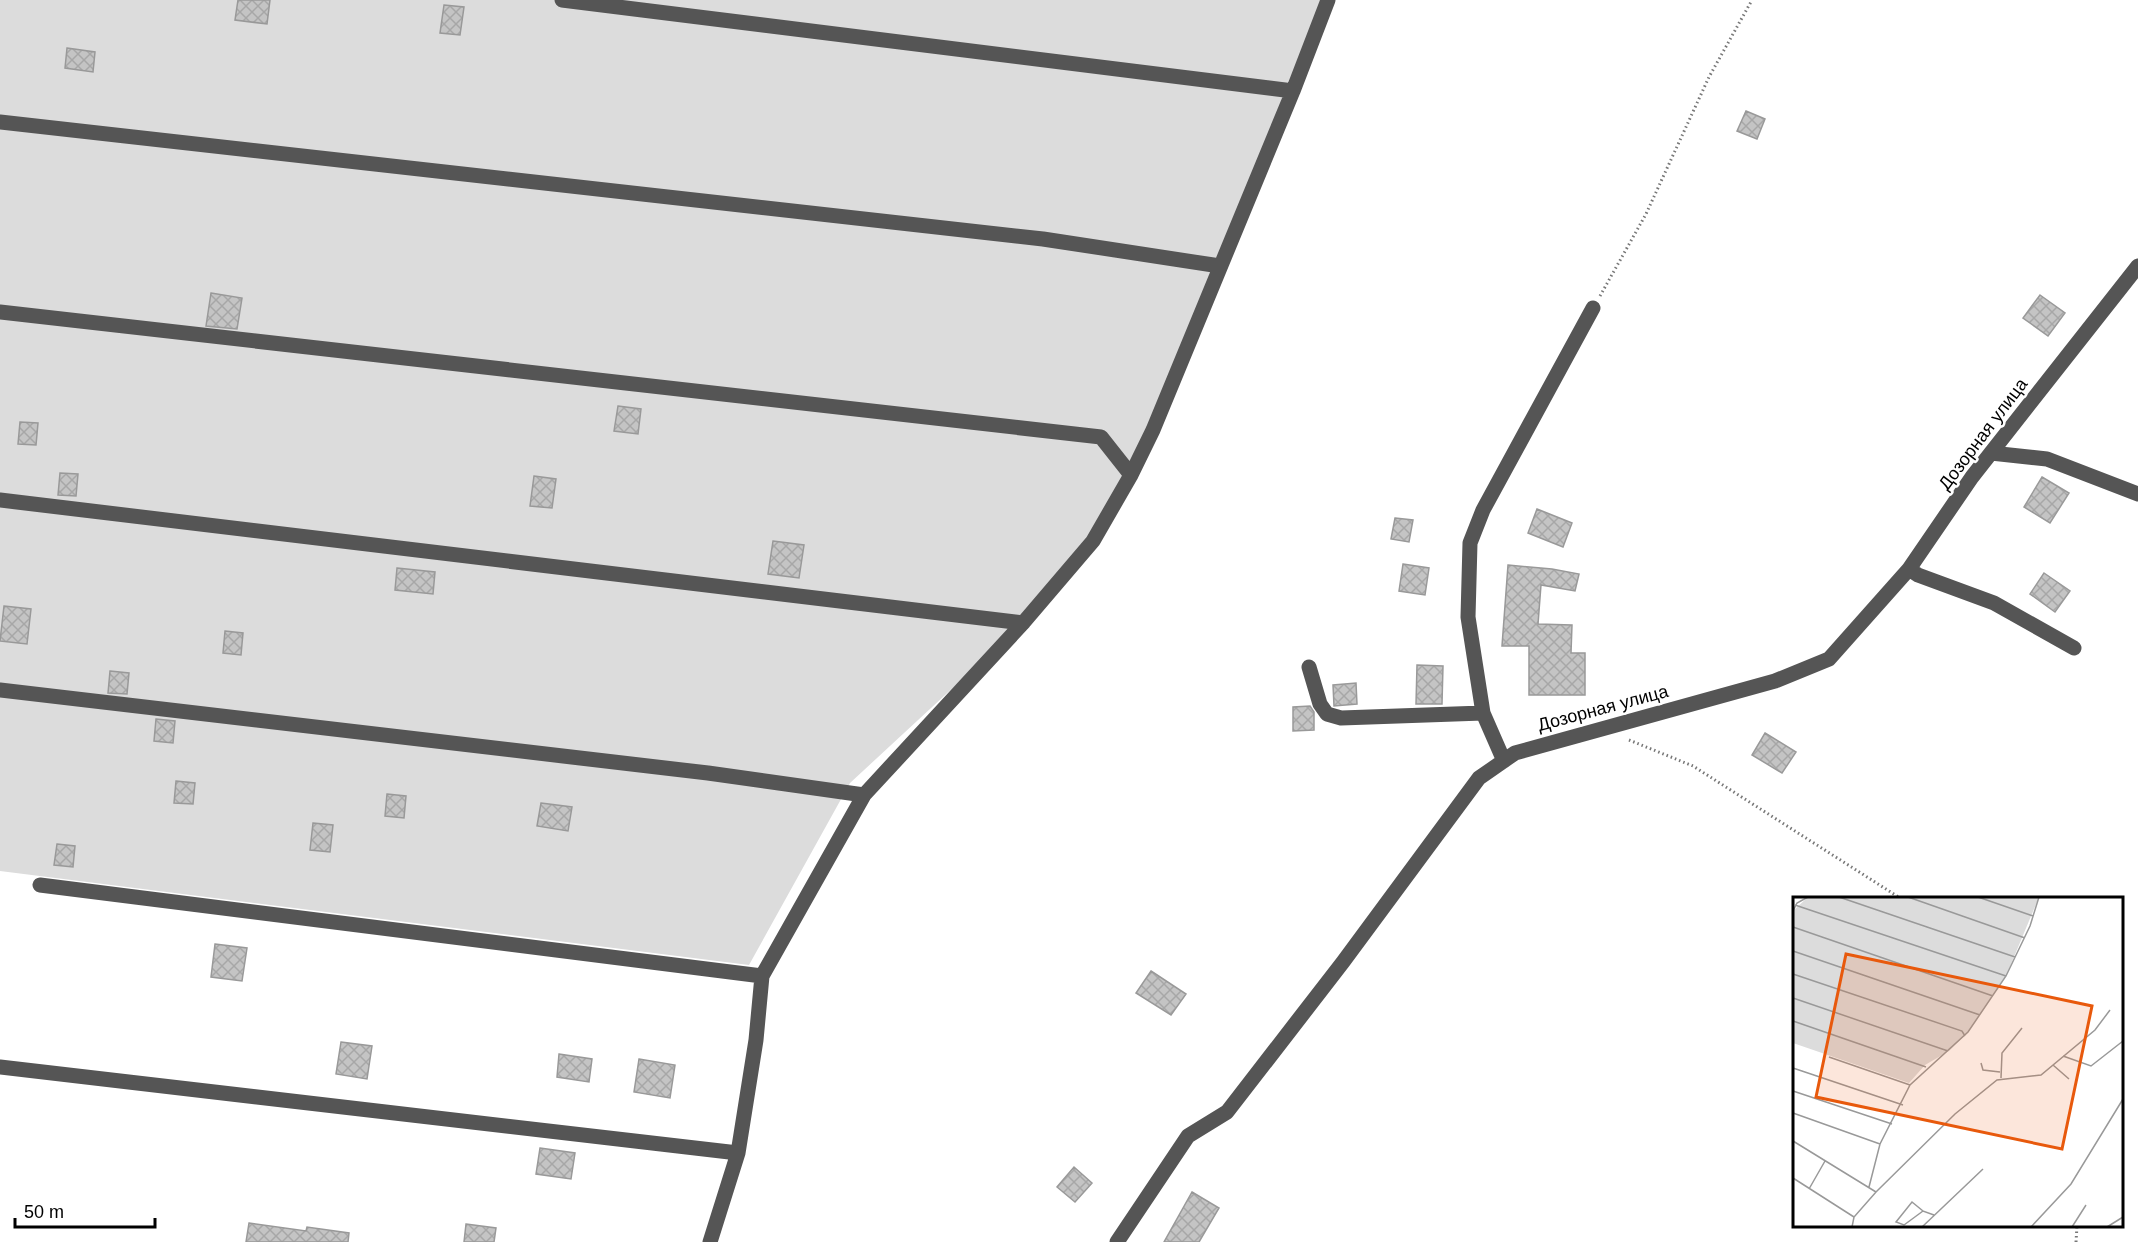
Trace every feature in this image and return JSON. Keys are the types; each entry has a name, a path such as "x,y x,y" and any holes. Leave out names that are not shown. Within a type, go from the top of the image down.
{"street":[{"path":"562,0 1169,74 1293,92"},
{"path":"710,1242 738,1153 756,1040 762,976 864,795 1023,623 1093,541 1153,430 1293,92 1328,0"},
{"path":"0,122 1043,239 1220,266"},
{"name":"Дозорная улица","path":"1117,1242 1188,1136 1227,1112 1343,962 1479,778 1515,753 1775,681 1829,659 1910,569 1972,477 2138,266"},
{"path":"1504,761 1483,713 1468,617 1470,543 1483,510 1593,308"},
{"path":"0,312 1101,437 1131,474"},
{"path":"1991,453 2047,459 2138,494"},
{"path":"0,500 1023,623"},
{"path":"1910,569 1918,575 1994,603 2074,648"},
{"path":"1309,667 1320,704 1327,714 1341,718 1483,713"},
{"path":"0,690 708,773 864,795"},
{"path":"39,885 762,976"},
{"path":"0,1067 738,1153"}],"path":[{"path":"1593,308 1646,214 1709,77 1752,0"},
{"path":"1603,729 1693,766 1898,897"},
{"path":"2076,1242 2077,1227"}],"shaded area":[{"path":"0,0 1328,0 1153,430 1093,541 1023,623 850,783 749,965 0,871"}],"building":[{"path":"238,0 270,0 267,24 235,20"},
{"path":"444,5 464,7 460,35 440,33"},
{"path":"67,48 95,52 93,72 65,68"},
{"path":"1746,111 1765,119 1757,139 1737,131"},
{"path":"211,293 242,298 237,329 206,326"},
{"path":"2040,295 2065,313 2048,336 2023,318"},
{"path":"618,406 641,409 638,434 614,431"},
{"path":"20,422 38,423 36,445 18,444"},
{"path":"60,473 78,474 76,496 58,495"},
{"path":"534,476 556,479 552,508 530,506"},
{"path":"2042,477 2069,493 2050,523 2024,507"},
{"path":"1537,509 1572,523 1563,547 1528,533"},
{"path":"1395,518 1413,520 1409,542 1391,539"},
{"path":"773,541 804,545 799,578 768,574"},
{"path":"1403,564 1429,568 1425,595 1399,591"},
{"path":"1508,565 1579,574 1575,591 1541,585 1538,624 1572,625 1571,653 1585,653 1585,695 1529,695 1529,646 1502,646"},
{"path":"397,568 435,572 433,594 395,590"},
{"path":"2044,573 2070,591 2055,612 2030,594"},
{"path":"4,606 31,609 27,644 0,641"},
{"path":"225,631 243,633 241,655 223,653"},
{"path":"1417,665 1443,666 1442,704 1416,704"},
{"path":"110,671 129,673 127,694 108,693"},
{"path":"1356,683 1357,704 1334,706 1333,685"},
{"path":"1310,706 1314,712 1314,730 1293,731 1293,707"},
{"path":"156,719 175,721 173,743 154,741"},
{"path":"1765,733 1796,752 1782,773 1752,755"},
{"path":"176,781 195,783 193,804 174,803"},
{"path":"387,794 406,796 404,818 385,816"},
{"path":"541,803 572,807 568,831 537,826"},
{"path":"313,823 333,825 330,852 310,850"},
{"path":"57,844 75,846 73,867 54,865"},
{"path":"215,944 247,948 242,981 211,977"},
{"path":"1151,971 1186,994 1171,1015 1136,993"},
{"path":"341,1042 372,1046 367,1079 336,1074"},
{"path":"559,1054 592,1059 589,1082 557,1077"},
{"path":"639,1059 675,1065 670,1098 634,1092"},
{"path":"540,1148 575,1153 571,1179 536,1174"},
{"path":"1074,1167 1092,1183 1075,1202 1057,1187"},
{"path":"1192,1192 1219,1208 1199,1242 1164,1242"},
{"path":"249,1223 306,1231 307,1227 349,1233 348,1242 246,1242"},
{"path":"466,1224 496,1228 494,1242 464,1242"}]}
